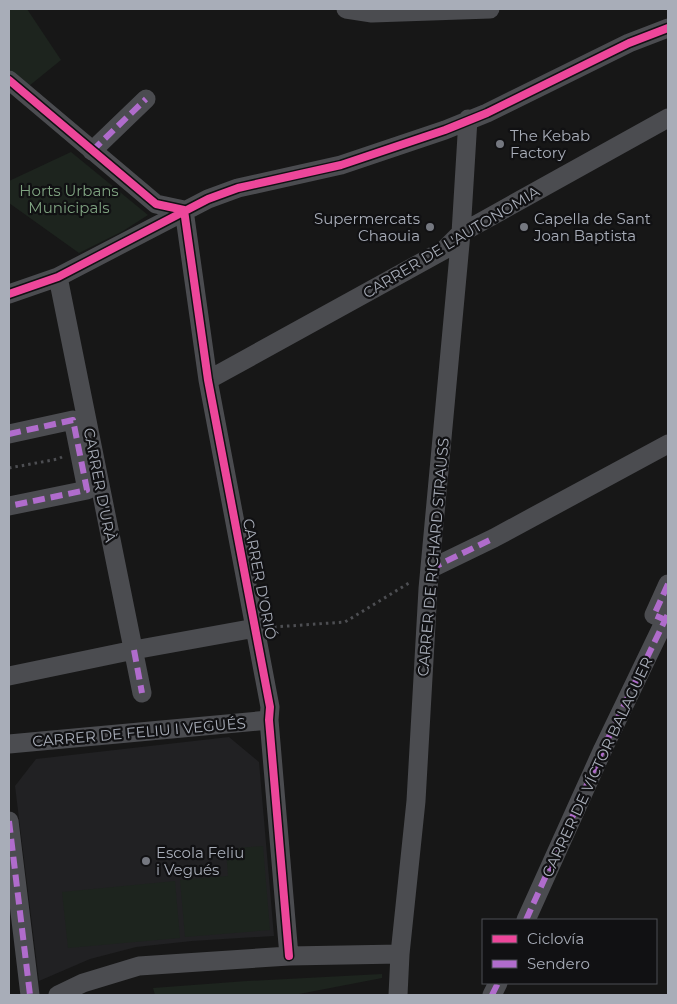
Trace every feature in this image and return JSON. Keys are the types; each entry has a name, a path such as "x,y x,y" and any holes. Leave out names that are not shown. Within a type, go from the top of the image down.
{"street":[{"path":"346,9 372,13 490,9"},
{"path":"649,34 668,19"},
{"path":"9,294 58,278 208,199 238,188 341,165 417,140 487,113 649,34 668,28"},
{"path":"9,80 156,204 184,210"},
{"path":"92,150 146,99"},
{"name":"CARRER DE L'AUTONOMIA","path":"208,380 444,250 462,233 668,118"},
{"name":"CARRER DE RICHARD STRAUSS","path":"398,995 400,954 416,801 430,569 462,233 468,119"},
{"name":"CARRER D'ORIÓ","path":"184,210 208,380 264,628 289,956"},
{"name":"CARRER D'URÀ","path":"58,278 142,693"},
{"path":"9,434 73,420 87,490 9,506"},
{"path":"430,569 494,538 668,444"},
{"path":"667,618 654,615 668,584"},
{"name":"CARRER DE VÍCTOR BALAGUER","path":"526,919 604,749 667,618"},
{"path":"9,676 134,650 264,628"},
{"name":"CARRER DE FELIU I VEGUÉS","path":"9,744 270,720"},
{"path":"9,826 30,995"},
{"path":"58,995 83,984 139,966 289,956 400,954"}],"path":[{"path":"9,468 58,459 67,454"},
{"path":"264,628 345,622 414,579"}],"shaded area":[{"name":"Escola Feliu i Vegués","path":"229,737 259,762 274,936 192,941 136,947 90,959 39,981 15,786 36,759"}],"green space":[{"path":"9,9 27,9 61,60 29,86 9,69"},
{"name":"Horts Urbans Municipals","path":"71,152 148,215 123,231 79,253 9,203 9,181"},
{"path":"263,846 270,930 185,937 180,880 228,876 226,849"},
{"path":"175,881 180,938 68,948 62,892"},
{"path":"382,974 382,978 294,995 155,995 153,988 247,981"}],"marked path":[{"path":"92,151 146,99"},
{"path":"9,434 73,420 87,490 9,506"},
{"path":"430,569 494,538"},
{"path":"668,584 654,615 668,621"},
{"path":"526,919 603,749 668,614"},
{"path":"134,650 142,693"},
{"path":"9,821 30,995"},
{"path":"492,995 498,984"}],"cycle path":[{"path":"9,294 58,277 208,199 238,188 341,165 445,130 487,113 629,43 668,28"},
{"path":"9,80 156,204 184,210"},
{"path":"184,210 208,380 270,707 269,720 289,956"}],"place":[{"name":"The Kebab Factory","path":"500,144"},
{"name":"Supermercats Chaouia","path":"430,227"},
{"name":"Capella de Sant Joan Baptista","path":"524,227"},
{"name":"Escola Feliu i Vegués","path":"146,861"}]}
